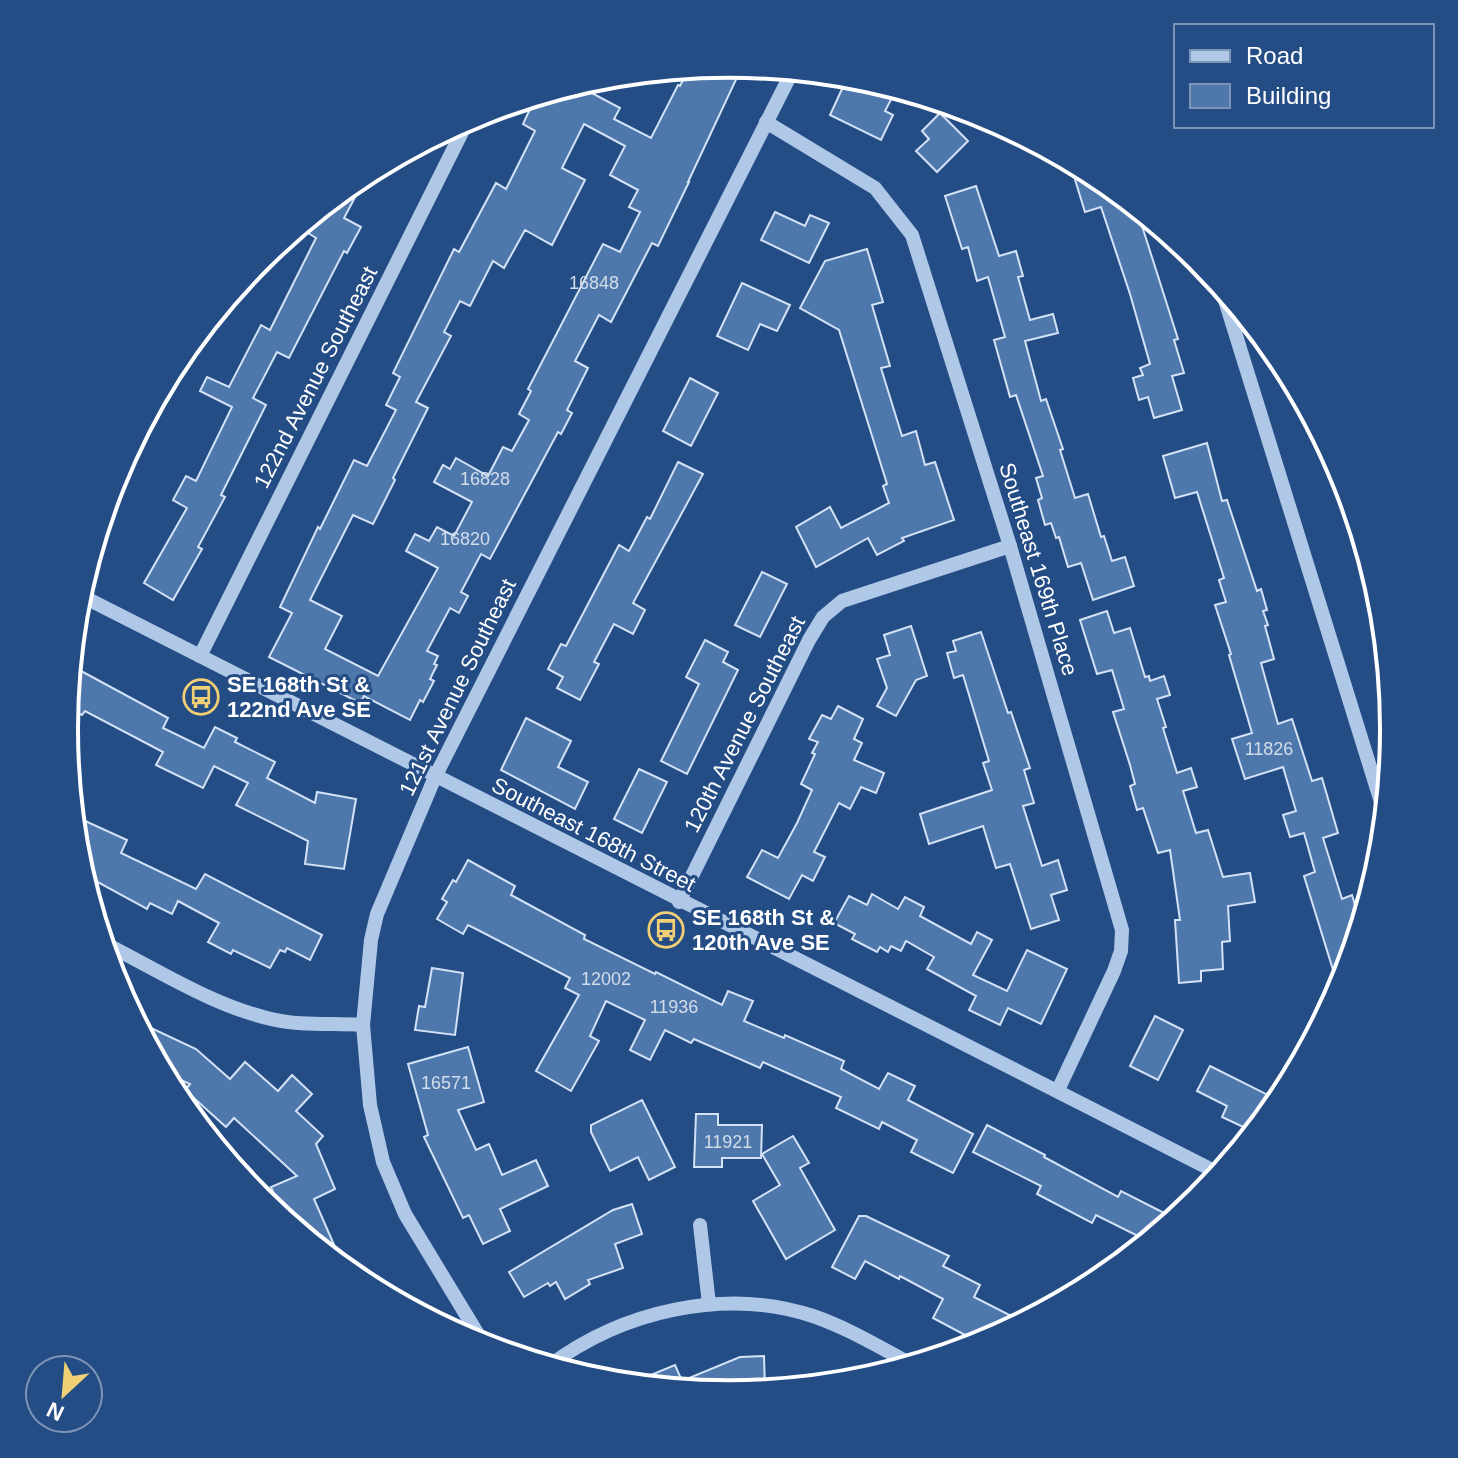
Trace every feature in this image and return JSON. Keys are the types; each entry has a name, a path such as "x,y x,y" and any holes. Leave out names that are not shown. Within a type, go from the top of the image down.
{"street":[{"name":"121st Avenue Southeast","path":"474,1327 405,1214 383,1162 370,1105 363,1025 371,940 377,914 435,777 787,81"},
{"name":"Southeast 169th Place","path":"766,122 875,188 912,235 1010,546 1122,930 1121,951 1114,971 1058,1090"},
{"name":"122nd Avenue Southeast","path":"200,656 460,137"},
{"path":"1229,314 1377,789"},
{"name":"120th Avenue Southeast","path":"679,902 823,617 842,601 1010,546"},
{"name":"Southeast 168th Street","path":"91,601 679,902 1209,1168"},
{"path":"117,950 249,1014 275,1020 363,1025"},
{"path":"700,1225 709,1304"},
{"path":"562,1358 599,1336 636,1320 709,1304 781,1308 814,1317 898,1358"}],"building":[{"path":"737,78 658,246 652,243 611,322 599,315 575,361 588,368 567,410 572,413 561,434 558,432 490,559 481,554 461,592 468,596 459,613 450,608 427,651 438,656 430,679 434,681 423,702 420,700 410,720 364,696 360,703 269,657 292,613 280,607 318,527 320,529 354,460 367,466 396,410 386,405 400,377 393,373 454,249 459,252 496,183 506,189 535,131 523,124 530,110 592,93 620,108 614,119 651,138 683,79","holes":["584,124 625,146 610,175 638,190 629,207 640,212 620,252 603,244 528,389 531,391 519,414 529,420 512,451 503,447 488,476 456,458 450,469 443,465 434,482 472,502 454,536 437,527 429,541 415,534 406,551 438,568 378,676 325,649 342,616 310,600 353,515 373,524 428,408 416,402 451,336 444,332 460,301 470,306 493,261 504,268 525,230 552,245 585,180 562,168"]},
{"path":"842,89 891,99 885,111 893,115 881,140 830,115"},
{"path":"939,114 968,141 937,172 916,151 929,139 922,131"},
{"path":"1074,178 1142,227 1178,339 1174,340 1184,373 1172,376 1182,410 1154,418 1148,397 1139,400 1133,378 1143,375 1140,368 1150,364 1130,294 1101,207 1085,212"},
{"path":"976,186 999,256 1016,251 1023,276 1018,277 1030,320 1053,314 1058,333 1025,341 1041,401 1046,399 1075,498 1088,494 1112,561 1125,557 1134,586 1093,600 1081,563 1068,567 1059,537 1056,538 1051,523 1045,525 1036,478 1043,476 1016,395 1010,397 994,340 1005,337 988,277 977,281 968,247 962,249 945,196"},
{"path":"355,197 344,218 361,227 347,253 344,251 289,358 277,352 253,398 266,405 221,495 225,497 198,547 202,549 173,600 144,583 187,508 173,500 186,476 196,481 232,407 200,391 207,377 229,387 261,325 270,330 316,238 308,233"},
{"path":"775,212 805,226 810,215 829,223 809,263 761,240"},
{"path":"867,249 883,302 872,305 890,366 881,368 902,436 916,431 925,465 935,462 954,520 902,538 904,541 877,555 868,538 816,567 796,527 830,507 841,528 889,503 883,486 887,484 839,330 800,308 825,261"},
{"path":"742,283 790,305 777,331 760,324 748,350 717,336"},
{"path":"690,378 718,393 691,446 663,431"},
{"path":"1207,443 1222,501 1227,500 1257,591 1261,589 1267,610 1263,611 1268,625 1265,626 1274,659 1261,663 1278,724 1292,719 1312,781 1322,778 1338,833 1323,838 1342,899 1352,895 1355,906 1333,970 1304,876 1315,872 1304,833 1290,837 1283,815 1296,811 1283,767 1245,779 1232,739 1252,733 1215,605 1226,602 1219,580 1224,578 1197,492 1175,498 1163,456"},
{"path":"678,462 703,474 633,603 645,610 633,634 614,624 594,662 599,664 580,700 557,688 563,677 548,669 561,644 566,646 619,545 629,551 647,517 650,519"},
{"path":"762,572 787,584 760,637 735,625"},
{"path":"1107,611 1114,633 1130,628 1145,677 1149,676 1150,681 1164,676 1170,695 1157,699 1177,773 1191,768 1197,787 1183,791 1196,833 1208,830 1223,877 1250,873 1255,902 1228,906 1230,941 1222,942 1223,969 1201,971 1201,981 1179,983 1175,920 1180,920 1170,850 1158,853 1143,808 1137,810 1130,786 1135,784 1113,712 1124,709 1112,670 1097,674 1080,620"},
{"path":"911,626 927,676 916,680 896,716 877,706 887,688 877,659 890,655 884,635"},
{"path":"981,632 1030,768 1024,770 1034,803 1023,806 1042,866 1058,860 1067,890 1051,895 1059,920 1031,929 1010,864 996,868 983,826 929,844 920,814 992,790 983,763 989,761 963,675 954,678 947,653 956,651 953,641"},
{"path":"705,640 728,652 723,662 738,670 687,774 661,761 699,684 686,677"},
{"path":"81,671 168,718 163,728 204,748 215,727 237,738 235,742 275,762 267,778 315,803 317,792 356,799 344,869 305,864 308,841 236,805 248,783 214,766 203,788 156,765 163,752 85,711 82,715 78,713"},
{"path":"838,706 863,719 854,739 862,743 854,760 884,773 876,793 861,787 850,809 839,803 814,852 825,857 813,881 802,875 789,899 747,877 762,850 778,858 797,823 812,790 801,784 818,742 809,739 822,715 831,719"},
{"path":"526,718 571,741 558,767 588,782 575,809 501,770"},
{"path":"639,769 667,782 642,833 614,819"},
{"path":"85,821 127,840 121,853 196,889 205,874 322,935 310,960 287,948 285,952 280,950 270,968 208,942 219,923 178,901 172,914 150,903 147,909 97,882"},
{"path":"468,860 515,886 511,895 585,935 584,939 722,1005 728,991 753,1001 744,1021 844,1061 841,1069 879,1089 888,1073 915,1086 908,1100 973,1134 953,1173 911,1152 917,1140 882,1122 879,1129 836,1108 841,1097 763,1062 760,1068 694,1039 691,1043 665,1030 650,1060 630,1050 645,1020 606,1001 590,1036 599,1041 571,1091 536,1071 579,995 565,988 570,978 468,925 463,934 437,919 447,902 442,899"},
{"path":"872,894 898,909 905,897 924,907 920,916 971,944 977,932 992,940 973,975 1007,991 1027,950 1067,969 1041,1024 1008,1008 1000,1025 969,1010 976,996 927,969 934,957 906,941 901,951 891,946 888,952 880,947 877,952 852,939 855,934 834,923 849,896 867,905"},
{"path":"432,968 463,973 455,1035 415,1030 419,1006 425,1007"},
{"path":"1155,1016 1183,1030 1158,1080 1130,1066"},
{"path":"151,1028 196,1049 230,1079 245,1062 278,1091 292,1075 312,1094 296,1111 323,1136 316,1144 335,1189 314,1199 335,1246 274,1193 271,1187 297,1176 234,1118 226,1127 192,1096 186,1088 190,1084 181,1080"},
{"path":"468,1047 484,1102 458,1110 476,1150 489,1144 502,1175 536,1160 548,1186 500,1209 510,1231 483,1244 469,1215 463,1218 424,1137 428,1135 408,1064"},
{"path":"1210,1066 1267,1095 1243,1127 1222,1117 1227,1106 1197,1091"},
{"path":"642,1100 675,1167 649,1180 638,1157 610,1171 591,1132 591,1125"},
{"path":"696,1114 718,1114 718,1125 762,1125 761,1158 722,1158 722,1167 694,1167"},
{"path":"987,1125 1118,1197 1121,1191 1164,1213 1137,1235 1096,1215 1092,1223 1037,1194 1041,1186 973,1152"},
{"path":"793,1136 809,1163 800,1168 835,1230 786,1259 753,1201 780,1185 762,1154"},
{"path":"632,1204 642,1234 615,1244 623,1268 588,1280 590,1284 565,1299 556,1282 550,1286 548,1283 524,1297 509,1272 613,1210"},
{"path":"859,1216 866,1216 949,1256 943,1266 980,1285 974,1297 1011,1316 965,1335 933,1318 943,1299 900,1276 899,1279 865,1261 855,1279 832,1267"},
{"path":"764,1356 765,1379 687,1379 740,1357"},
{"path":"675,1365 681,1378 651,1375"}],"place":[{"name":"SE 168th St & 122nd Ave SE","path":"201,697"},
{"name":"SE 168th St & 120th Ave SE","path":"666,930"}]}
